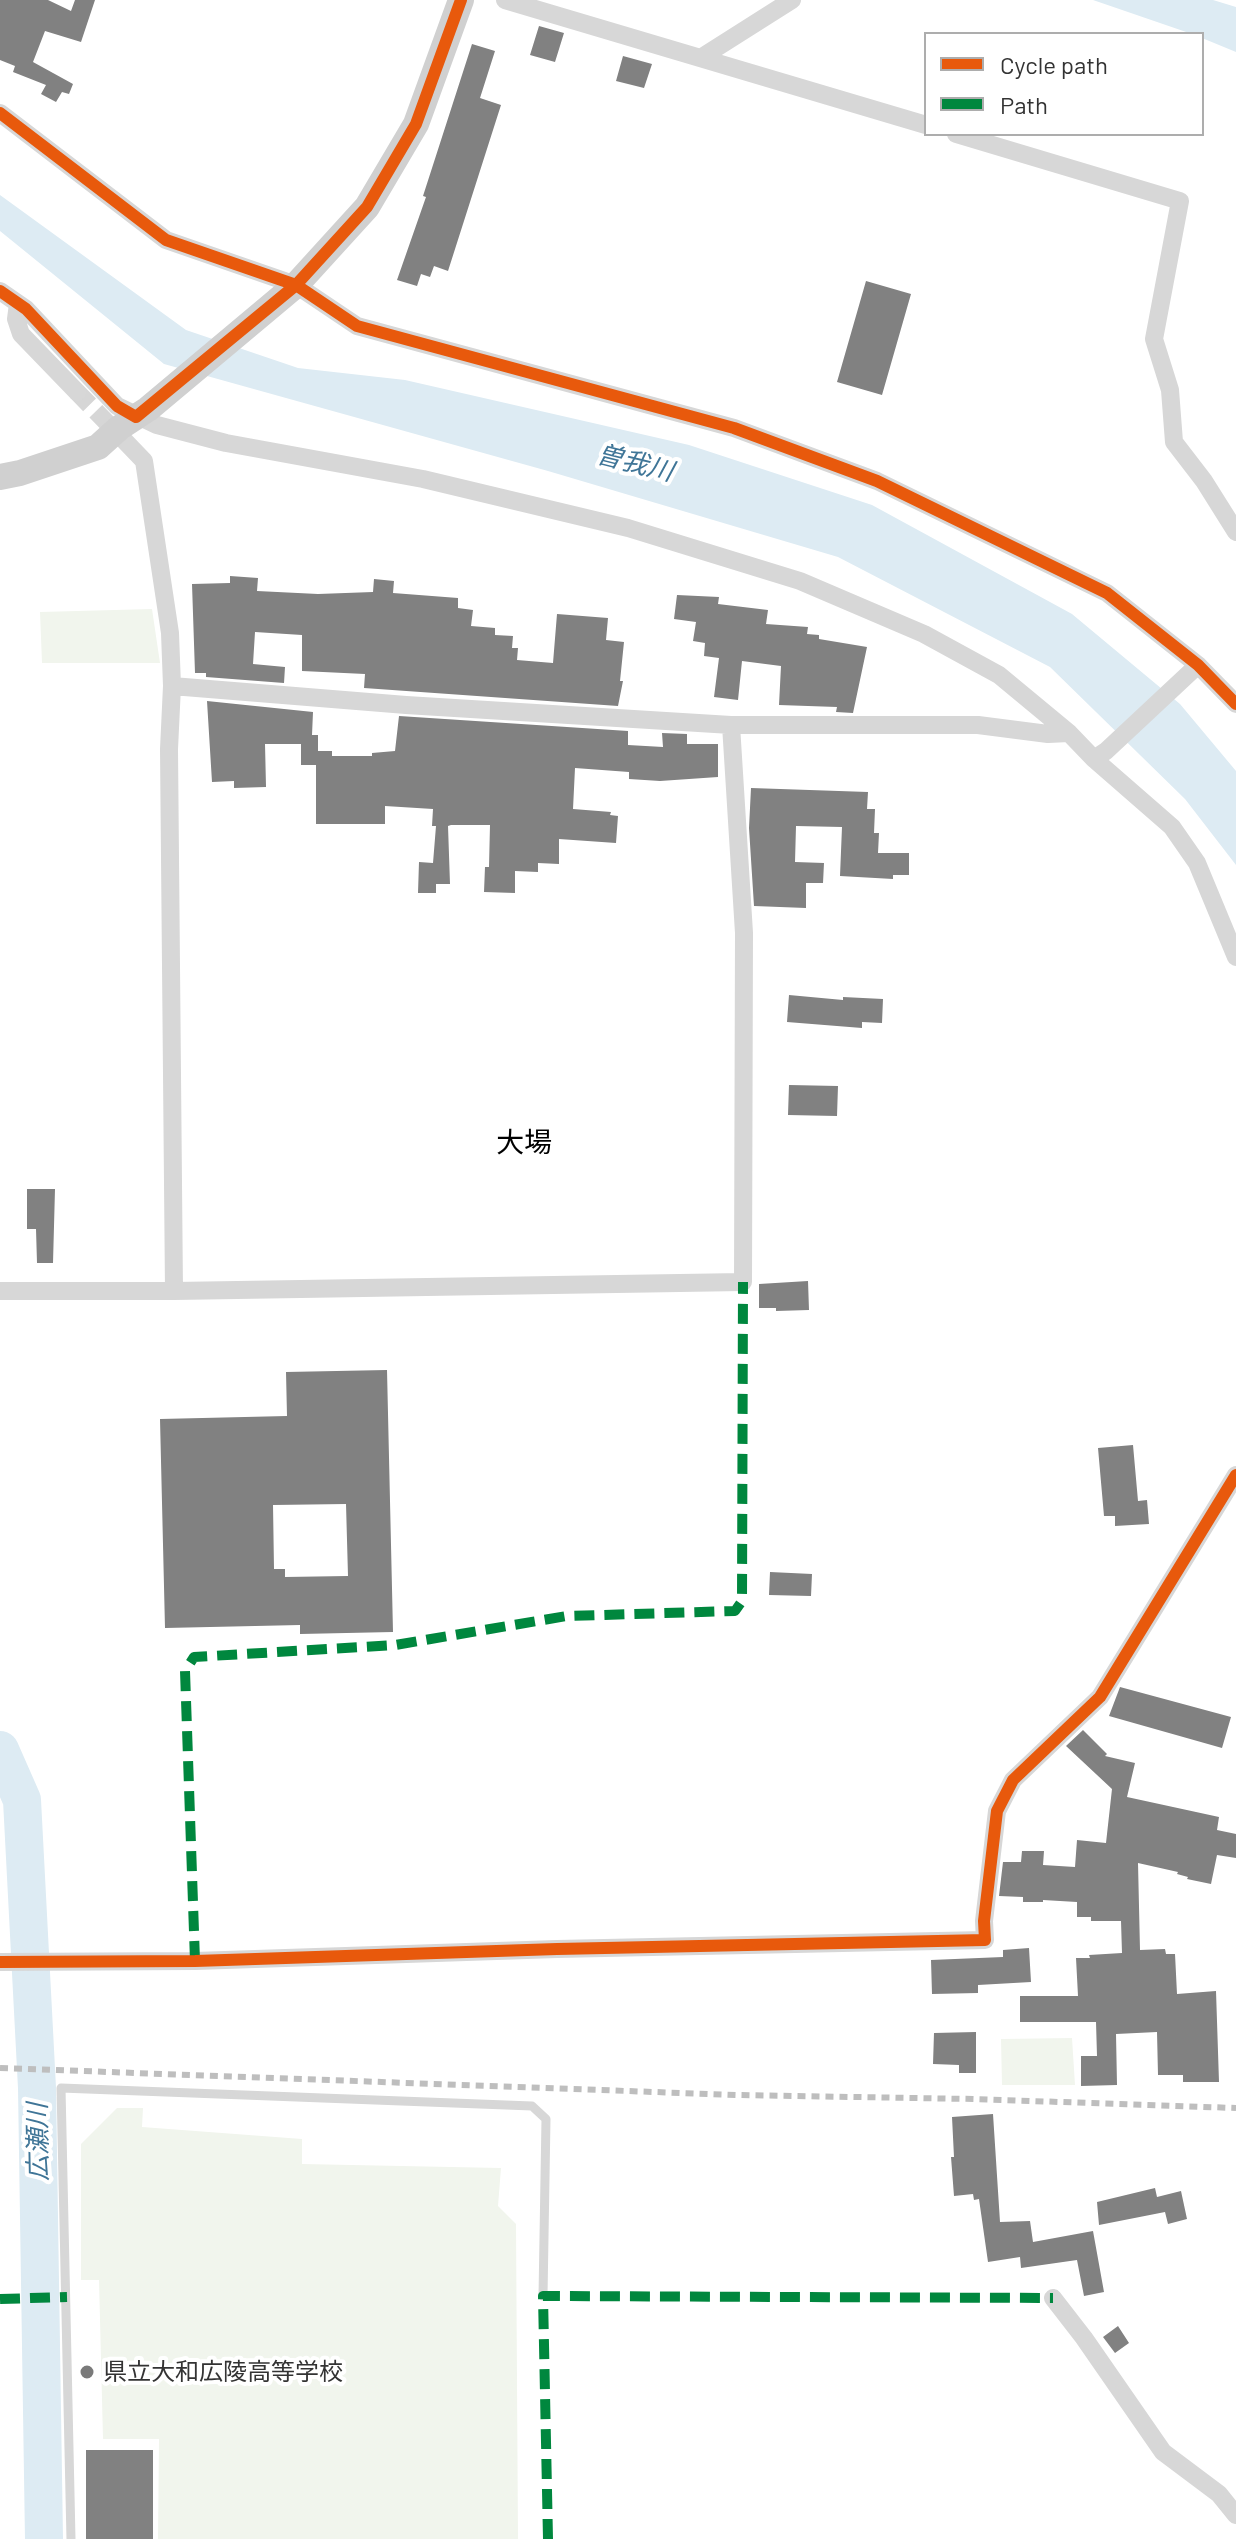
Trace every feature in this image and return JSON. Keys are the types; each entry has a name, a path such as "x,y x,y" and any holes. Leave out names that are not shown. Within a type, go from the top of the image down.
{"main road":[{"path":"0,477 98,447 119,428 135,421 296,285 367,207 416,124 461,0"}],"street":[{"path":"505,0 924,124"},
{"path":"702,57 792,0"},
{"path":"0,113 166,240 296,285 357,326 734,428 877,481 1107,593 1198,665 1236,704"},
{"path":"963,136 1180,201 1154,339 1170,390 1174,442 1204,481 1236,532"},
{"path":"0,291 18,304 135,421 226,443 423,479 613,525 800,581 924,634 999,675 1100,755 1172,827 1197,863 1236,957"},
{"path":"18,304 16,319 21,334 77,392"},
{"path":"135,421 170,633 174,1291"},
{"path":"1100,755 1198,665"},
{"path":"1198,665 1236,683"},
{"path":"172,686 406,705 731,725 978,725 1048,734 1069,733"},
{"path":"0,1291 743,1282 744,933 731,725"},
{"path":"7,1962 195,1961 541,1949 985,1940 984,1921 997,1811 1013,1780 1100,1697 1236,1475"},
{"path":"1053,2298 1163,2452 1219,2494 1236,2515"}],"lane":[{"path":"71,2539 61,2088 532,2106 546,2119 543,2296"}],"shaded area":[{"path":"152,609 160,663 42,663 40,612"},
{"path":"1072,2038 1075,2085 1002,2085 1001,2039"},
{"path":"117,2108 143,2108 142,2127 302,2139 302,2164 501,2168 498,2206 516,2224 518,2539 158,2539 159,2439 103,2439 99,2280 81,2280 81,2144"}],"water":[{"path":"1093,0 1213,0 1236,7 1236,52 1204,39 1204,32 1186,32"},
{"name":"曽我川","path":"0,195 186,330 298,368 405,380 689,445 872,505 1072,614 1180,704 1236,771 1236,865 1185,799 1050,667 838,557 548,471 164,364 0,231"}],"building":[{"path":"0,0 48,0 71,11 75,0 95,0 81,42 45,31 33,62 73,84 69,94 62,92 56,102 41,94 46,85 13,72 15,66 0,60"},
{"path":"539,26 564,33 555,62 530,55"},
{"path":"472,44 495,51 480,98 501,105 448,271 434,266 430,277 421,274 417,286 397,280 426,197 423,196"},
{"path":"623,56 652,64 644,88 616,81"},
{"path":"866,281 911,294 882,395 837,382"},
{"path":"230,576 258,578 257,591 318,594 373,592 374,579 394,581 393,593 458,598 458,608 473,610 471,626 495,628 495,635 513,636 512,648 518,648 517,660 553,663 557,614 608,618 606,640 624,642 620,681 623,681 618,706 364,688 365,674 302,671 302,635 255,632 253,664 285,667 284,683 206,677 206,673 195,673 192,584 230,583"},
{"path":"677,595 719,597 718,604 768,610 766,624 808,627 807,634 819,635 819,639 867,647 853,713 836,712 837,707 779,705 781,666 742,661 738,700 714,697 719,658 704,656 705,643 693,641 696,622 674,619"},
{"path":"207,701 313,712 312,735 318,735 318,751 332,751 332,756 372,756 372,753 395,751 399,716 628,731 628,745 663,747 662,733 687,734 687,744 718,744 718,777 660,781 629,779 629,772 575,768 573,809 611,812 610,815 618,816 616,843 559,839 559,864 538,863 538,872 515,871 515,893 484,892 485,867 489,867 490,825 451,825 448,826 450,884 436,884 436,893 418,893 419,862 433,863 436,826 432,826 433,809 385,806 385,824 316,824 316,765 301,765 301,744 265,744 266,787 234,788 234,781 212,782"},
{"path":"751,788 868,792 867,809 875,809 874,833 879,833 878,853 909,853 909,875 893,875 893,879 840,876 842,827 796,826 795,862 824,863 823,883 806,883 806,908 754,906 749,828"},
{"path":"789,995 843,1000 843,997 883,999 882,1023 862,1022 862,1028 787,1022"},
{"path":"789,1085 838,1086 837,1116 788,1115"},
{"path":"27,1189 55,1189 53,1263 37,1263 36,1229 27,1229"},
{"path":"808,1281 809,1310 759,1308 759,1284"},
{"path":"387,1370 393,1632 300,1634 300,1625 165,1628 160,1419 287,1416 286,1372","holes":["346,1504 348,1576 285,1577 285,1569 274,1569 273,1505"]},
{"path":"1133,1445 1138,1501 1147,1500 1149,1524 1115,1526 1115,1516 1104,1516 1098,1448"},
{"path":"770,1572 812,1574 811,1596 769,1595"},
{"path":"1120,1687 1231,1717 1222,1748 1109,1716"},
{"path":"1083,1730 1107,1754 1105,1756 1135,1763 1127,1797 1219,1817 1217,1830 1236,1834 1236,1858 1217,1855 1211,1884 1187,1879 1178,1872 1138,1863 1140,1950 1165,1949 1166,1954 1175,1954 1177,1994 1216,1991 1219,2082 1183,2082 1183,2075 1158,2075 1157,2032 1116,2034 1117,2085 1081,2086 1081,2056 1097,2056 1096,2022 1020,2022 1020,1996 1078,1996 1076,1958 1122,1953 1121,1921 1091,1921 1091,1917 1077,1917 1077,1902 1023,1902 1023,1897 999,1896 1003,1862 1021,1862 1022,1851 1044,1851 1043,1865 1075,1867 1077,1840 1106,1843 1112,1789 1066,1746"},
{"path":"1029,1948 1031,1982 978,1985 978,1993 932,1994 931,1960 1003,1957 1003,1950"},
{"path":"976,2032 976,2073 959,2073 959,2065 933,2064 934,2033"},
{"path":"993,2114 1000,2222 1030,2221 1033,2242 1093,2231 1104,2292 1084,2296 1077,2260 1021,2268 1020,2257 988,2262 979,2199 974,2200 973,2194 954,2196 952,2117"},
{"path":"1155,2188 1157,2197 1181,2191 1187,2219 1168,2224 1165,2212 1099,2225 1097,2202"},
{"path":"1118,2326 1129,2343 1115,2353 1103,2337"},
{"path":"86,2450 153,2450 153,2539 86,2539"}],"waterway":[{"name":"広瀬川","path":"0,1750 22,1800 37,2088 44,2539"}],"tunnel":[{"path":"77,392 120,436"}],"railway":[{"path":"0,2068 736,2095 1236,2108"}],"marked path":[{"path":"195,1961 185,1671 194,1657 395,1645 567,1616 735,1611 742,1601 743,1282"},
{"path":"548,2539 543,2296 1053,2298"},
{"path":"0,2299 67,2297"}],"cycle path":[{"path":"0,291 26,309 117,406 136,417 296,285 367,207 416,124 461,0"},
{"path":"0,113 166,240 296,285 357,326 734,428 877,481 1107,593 1198,665 1236,704"},
{"path":"0,1962 195,1961 985,1940 984,1921 997,1811 1013,1780 1100,1697 1236,1475"}],"place":[{"name":"県立大和広陵高等学校","path":"87,2372"}],"district":[{"name":"大場","path":"524,1143"}]}
